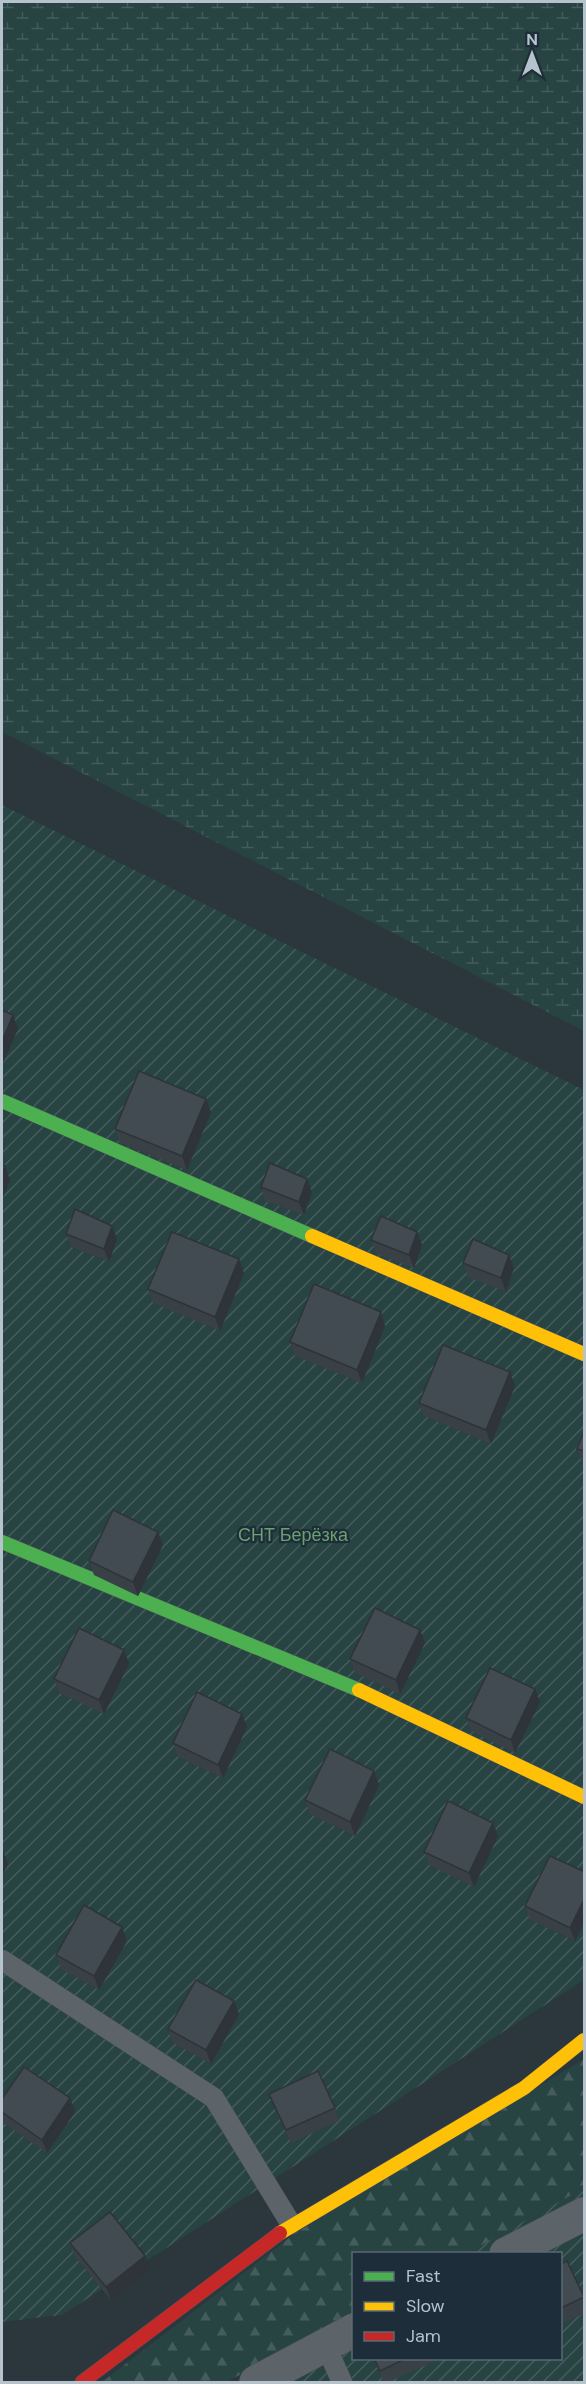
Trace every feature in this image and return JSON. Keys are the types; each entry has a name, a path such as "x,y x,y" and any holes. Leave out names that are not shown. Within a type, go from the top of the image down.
{"street":[{"path":"2,1101 585,1354"},
{"path":"2,1542 357,1689 585,1797"},
{"path":"82,2382 291,2224 524,2088 585,2040"},
{"path":"508,2252 583,2218"},
{"path":"256,2382 352,2331"}],"lane":[{"path":"2,1960 214,2098 291,2224"},
{"path":"325,2344 342,2382"}],"green space":[{"path":"2,2 584,2 584,1031 2,732"},
{"name":"СНТ Берёзка","path":"2,805 584,1090 584,1980 62,2315 2,2322"},
{"path":"584,2059 584,2197 477,2252 352,2252 352,2317 226,2382 102,2382 294,2234"},
{"path":"584,2188 584,2382 237,2382 352,2318 352,2360 562,2360 562,2252 469,2252"}],"building":[{"path":"2,1010 13,1015 2,1041"},
{"path":"139,1071 206,1099 182,1156 115,1129"},
{"path":"270,1163 307,1179 299,1202 261,1187"},
{"path":"75,1209 112,1226 104,1249 66,1234"},
{"path":"381,1216 417,1232 409,1255 371,1240"},
{"path":"172,1232 239,1259 215,1317 148,1289"},
{"path":"473,1239 509,1255 501,1278 463,1263"},
{"path":"314,1284 381,1312 357,1370 290,1342"},
{"path":"443,1345 510,1372 486,1430 419,1403"},
{"path":"585,1429 585,1451 577,1449"},
{"path":"113,1510 158,1532 133,1582 89,1561"},
{"path":"375,1608 420,1630 396,1680 350,1659"},
{"path":"79,1628 124,1650 99,1700 54,1679"},
{"path":"490,1668 535,1689 511,1740 466,1718"},
{"path":"197,1692 242,1714 218,1765 173,1743"},
{"path":"330,1749 374,1771 350,1822 305,1800"},
{"path":"448,1801 493,1823 469,1873 424,1852"},
{"path":"550,1856 585,1872 585,1897 570,1928 525,1906"},
{"path":"84,1905 122,1927 94,1976 56,1955"},
{"path":"196,1980 234,2001 206,2050 168,2029"},
{"path":"24,2067 70,2098 42,2140 2,2112 2,2099"},
{"path":"318,2071 335,2108 286,2130 269,2094"},
{"path":"110,2212 145,2256 106,2287 70,2243"},
{"path":"567,2261 584,2297 562,2308 562,2264"},
{"path":"375,2360 403,2360 380,2371"}],"traffic: fast":[{"path":"2,1101 312,1236"},
{"path":"2,1542 359,1690"}],"traffic: slow":[{"path":"312,1236 584,1354"},
{"path":"359,1690 584,1797"},
{"path":"280,2233 524,2088 584,2040"}],"traffic: jam":[{"path":"82,2382 280,2233"}]}
